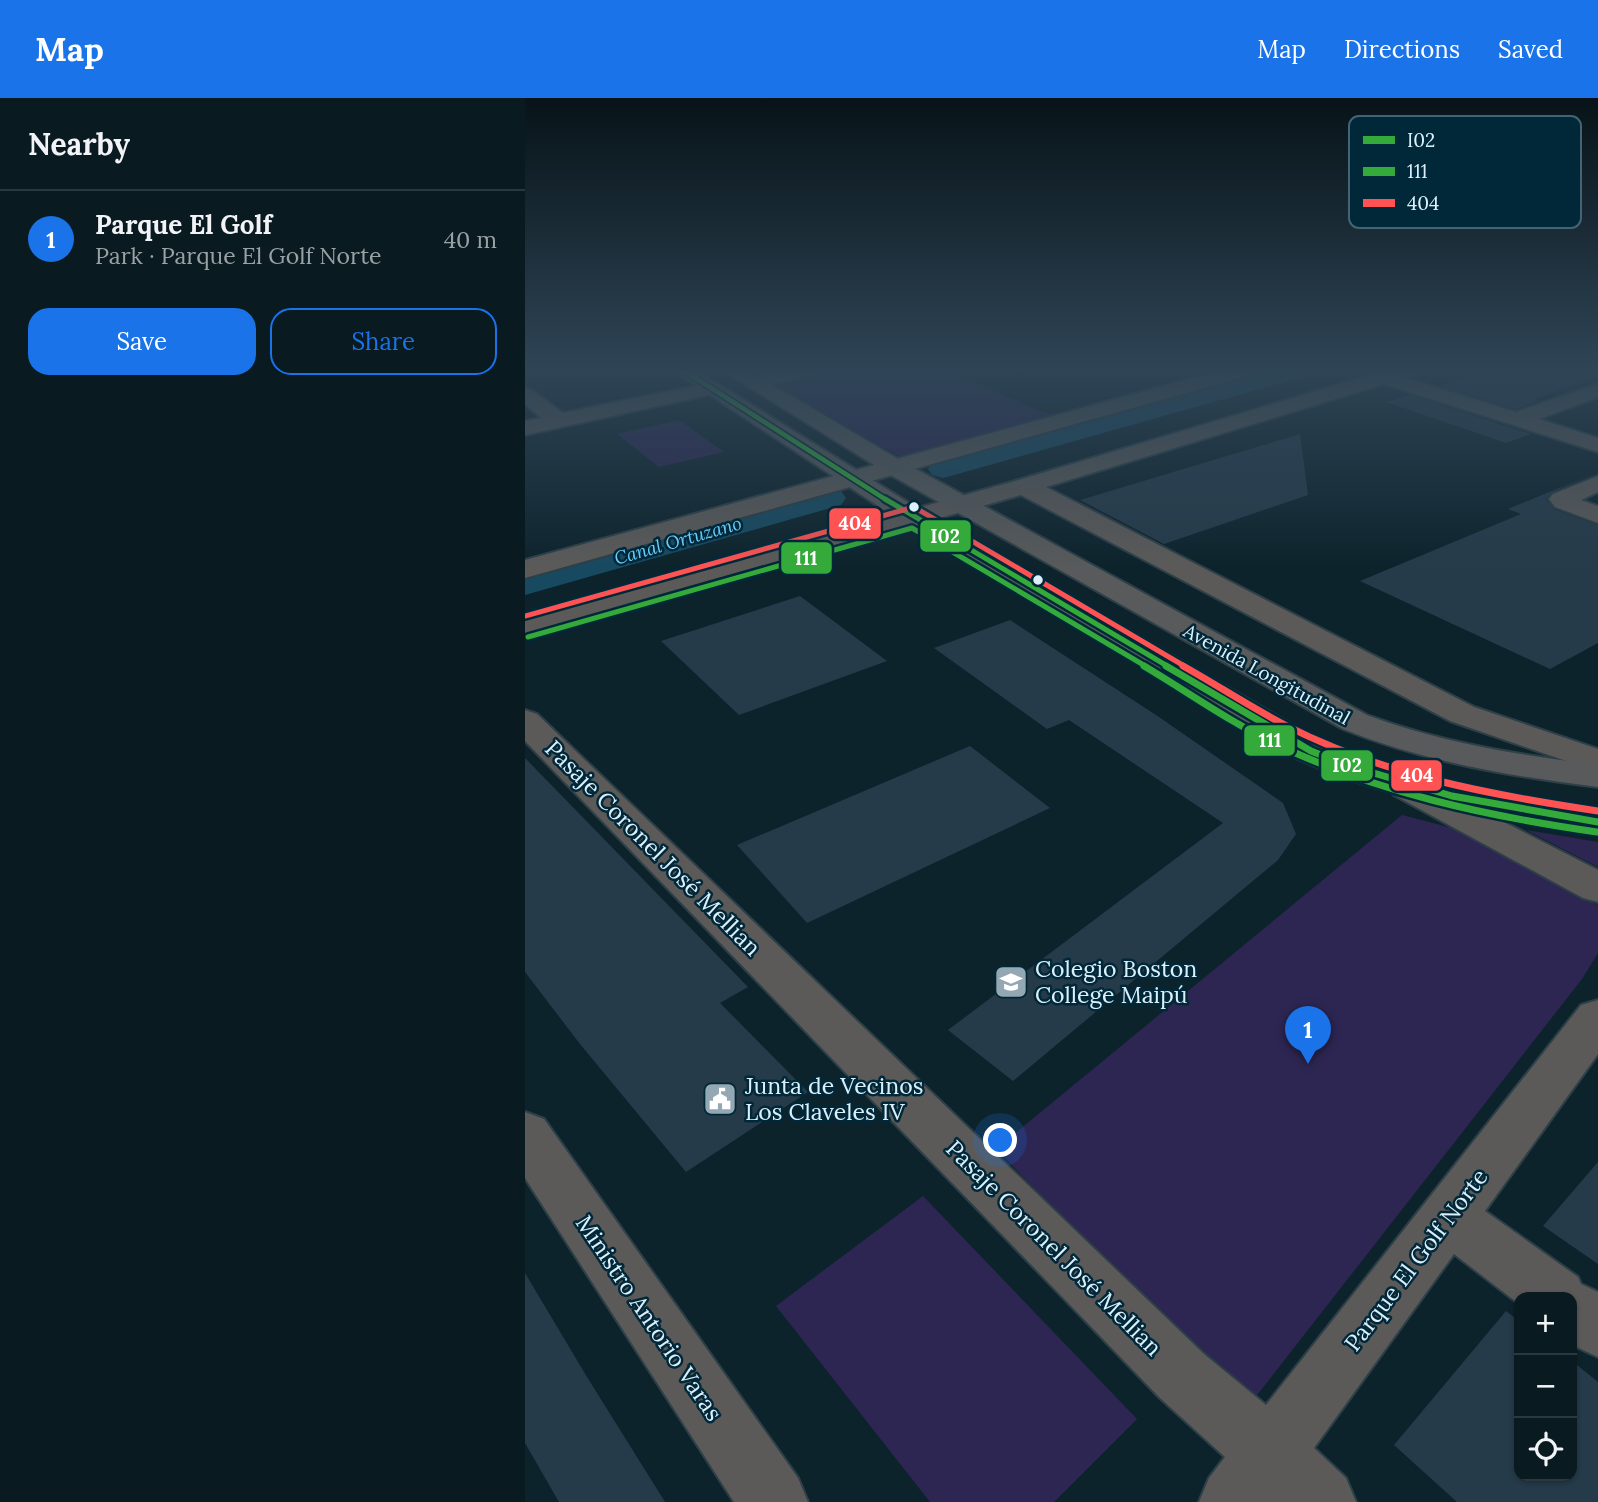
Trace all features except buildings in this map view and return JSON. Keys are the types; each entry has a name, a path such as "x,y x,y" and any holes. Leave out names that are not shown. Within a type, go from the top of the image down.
{"main road":[{"path":"784,436 913,517 1279,734 1334,762 1406,787 1506,808 1598,822"},
{"name":"Avenida Longitudinal","path":"842,436 960,504 1355,722 1403,740 1470,758 1598,776"}],"street":[{"path":"525,569 896,468 1004,436"},
{"path":"525,627 1024,486 1192,436"},
{"path":"1567,436 1598,445"},
{"path":"1598,483 1562,499 1568,504 1598,515"},
{"path":"1024,486 1462,714 1598,761"},
{"name":"Pasaje Coronel José Mellian","path":"525,721 1182,1376 1270,1452 1322,1502"},
{"path":"1406,787 1598,888"},
{"name":"Parque El Golf Norte","path":"1233,1502 1449,1217 1591,1041"},
{"name":"Ministro Antorio Varas","path":"525,1133 774,1502"},
{"path":"1449,1217 1549,1292"},
{"path":"1577,1312 1598,1328"}],"shaded area":[{"path":"619,436 701,436 724,452 659,467"},
{"path":"862,436 987,436 902,458"},
{"path":"1402,815 1456,829 1598,905 1598,953 1582,979 1247,1408 996,1149"},
{"path":"1526,830 1598,842 1598,867"},
{"path":"923,1196 1137,1419 1054,1502 930,1502 776,1306"}],"waterway":[{"name":"Canal Ortuzano","path":"943,469 1064,436"},
{"name":"Canal Ortuzano","path":"525,584 830,498"}],"transit line":[{"name":"I02","path":"786,436 913,517 1311,751 1381,777 1452,796 1524,811 1598,822"},
{"name":"404","path":"525,616 914,507 1284,725 1323,743 1361,758 1437,781 1515,798 1598,811"},
{"name":"111","path":"528,637 912,528 1274,743 1313,761 1352,777 1431,801 1512,819 1597,832"}],"place":[{"name":"Colegio Boston College Maipú","path":"1011,982"},
{"name":"Parque El Golf","path":"1308,1064"},
{"name":"Junta de Vecinos Los Claveles IV","path":"720,1099"}]}
